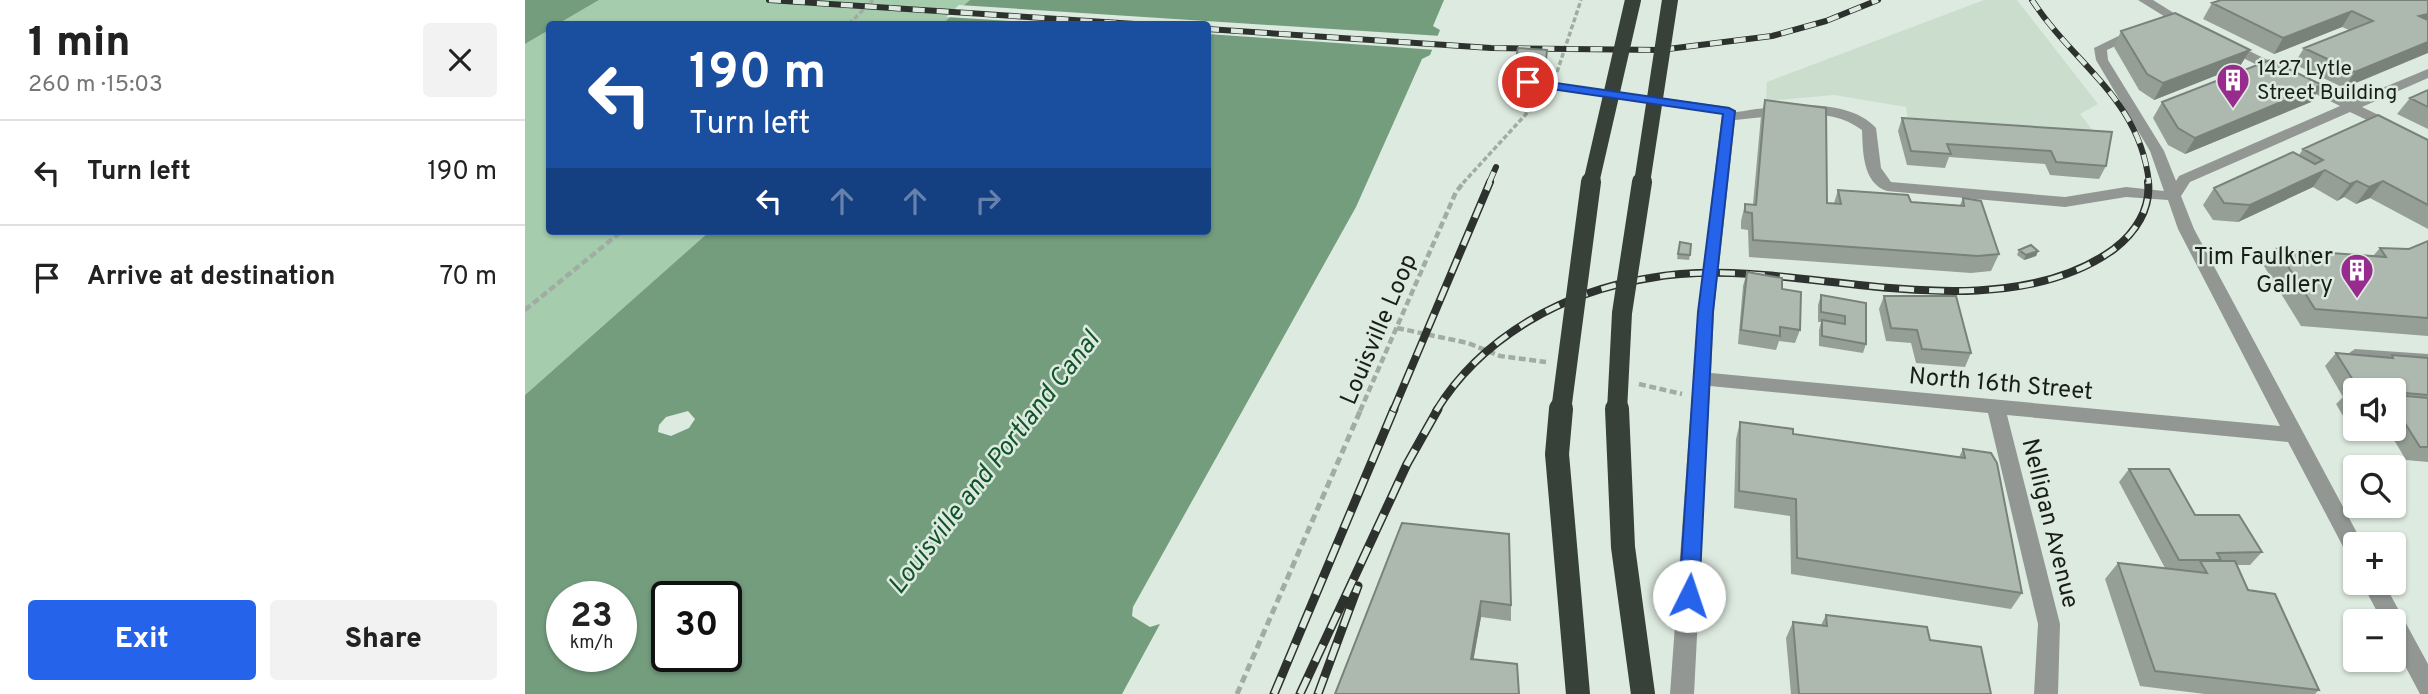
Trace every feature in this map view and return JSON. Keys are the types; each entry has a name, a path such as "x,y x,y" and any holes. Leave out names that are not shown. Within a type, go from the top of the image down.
{"highway":[{"path":"1578,694 1557,454 1569,333 1591,181 1633,0"},
{"path":"1643,694 1621,526 1617,456 1618,361 1622,313 1670,0"}],"street":[{"path":"2144,0 2160,22"},
{"path":"2195,29 2160,22 2100,48 2102,60 2157,151 2186,229 2345,532"},
{"path":"2219,41 2428,145"},
{"path":"2173,196 2184,179 2428,73"},
{"path":"1507,79 1729,114 1777,110 1816,111 1857,119 1869,128 1872,162 1879,181 1896,187 2065,202 2126,192 2173,196"},
{"path":"1682,694 1706,312 1729,114"},
{"path":"2341,354 2428,360"},
{"name":"North 16th Street","path":"1702,379 2294,435"},
{"name":"Nelligan Avenue","path":"1996,408 2049,624 2046,694"},
{"path":"2406,645 2428,687"}],"path":[{"path":"852,21 873,0"},
{"name":"Louisville Loop","path":"1237,694 1455,192 1469,172 1525,121 1550,85 1573,30 1581,0"},
{"path":"525,310 617,235"}],"shaded area":[{"path":"599,0 970,0 946,21 563,21"},
{"path":"1984,0 2017,0 2098,104 2080,114 2105,146 1910,132 1906,107 1834,95 1766,101 1767,82"},
{"path":"546,32 546,235 705,235 525,395 525,44"}],"water":[{"path":"525,0 599,0 563,21 546,21 546,32 525,44"},
{"name":"Louisville and Portland Canal","path":"970,0 1444,0 1433,26 1440,30 1430,55 1422,59 1356,207 1133,607 1132,616 1150,627 1160,624 1122,694 525,694 525,395 705,235 1211,235 1211,21 946,21"}],"pier":[{"path":"959,5 1208,21 1011,21 946,17"},
{"path":"1211,21 1441,36 1436,50 1211,34"},
{"path":"688,411 695,419 689,428 671,436 658,432 659,425 666,417"}],"building":[{"path":"2221,0 2428,0 2428,14 2419,16 2428,20 2428,42 2355,72 2304,48 2373,21 2352,11 2283,38 2212,3"},
{"path":"2175,13 2250,50 2163,83 2147,74 2121,31"},
{"path":"1518,48 1547,50 1546,60 1516,58"},
{"name":"1427 Lytle Street Building","path":"2270,60 2322,85 2195,138 2178,128 2162,102"},
{"path":"2428,90 2428,107 2410,98"},
{"path":"1765,100 1826,108 1827,203 1841,204 1838,190 1908,195 1911,202 1964,206 1963,198 1981,201 1999,254 1978,256 1753,240 1752,213 1745,212 1745,204 1756,205"},
{"path":"2378,115 2428,140 2428,205 2383,181 2369,187 2357,181 2350,184 2325,170 2250,205 2224,203 2214,188 2293,152 2315,164 2323,160 2303,149"},
{"path":"1902,118 2112,132 2106,166 2056,162 2051,151 1947,144 1951,154 1911,151"},
{"name":"Tim Faulkner Gallery","path":"2428,241 2428,318 2315,309 2277,249 2386,257 2380,248 2409,249"},
{"path":"1680,242 1691,244 1690,255 1678,254"},
{"path":"2031,245 2038,251 2026,255 2019,250"},
{"path":"1747,272 1782,278 1782,289 1801,292 1800,330 1780,327 1780,336 1741,330"},
{"path":"1821,295 1866,303 1866,344 1822,336 1822,320 1845,324 1845,316 1821,312"},
{"path":"1884,296 1956,296 1971,353 1922,349 1917,330 1891,328"},
{"path":"2336,353 2428,358 2428,395 2406,393 2406,378 2352,378"},
{"path":"2406,396 2428,398 2428,447 2420,447 2406,425"},
{"path":"1740,422 1793,429 1793,434 1965,458 1963,449 1991,453 1997,463 2022,593 1797,558 1796,499 1739,491"},
{"path":"2129,469 2169,469 2195,515 2239,515 2262,552 2217,553 2221,560 2179,560"},
{"path":"1402,523 1509,534 1511,605 1481,601 1471,659 1517,664 1519,694 1335,694"},
{"path":"2200,561 2235,561 2248,590 2275,594 2319,690 2155,671 2118,563 2207,573"},
{"path":"1826,615 1927,627 1930,640 1981,647 1991,694 1799,694 1793,622 1827,626"}],"railway":[{"path":"769,0 1089,21"},
{"path":"1211,29 1491,48 1660,50 1772,36 1826,21 1878,0"},
{"path":"2032,0 2119,105 2133,128 2143,153 2149,183"},
{"path":"1489,183 1496,167"},
{"path":"1393,411 1490,182"},
{"path":"1436,411 1455,384 1477,360 1502,339 1557,306 1618,284 1701,273 1751,274 1937,291 1985,290 2032,284 2075,271 2122,243 2135,228 2144,211 2148,182"},
{"path":"1274,694 1394,409"},
{"path":"1300,694 1407,464 1438,409"},
{"path":"1318,694 1358,586"}],"place":[{"name":"1427 Lytle Street Building","path":"2233,110"},
{"name":"Tim Faulkner Gallery","path":"2357,300"}],"route":[{"path":"1528,82 1729,111 1706,312 1689,596"}]}
